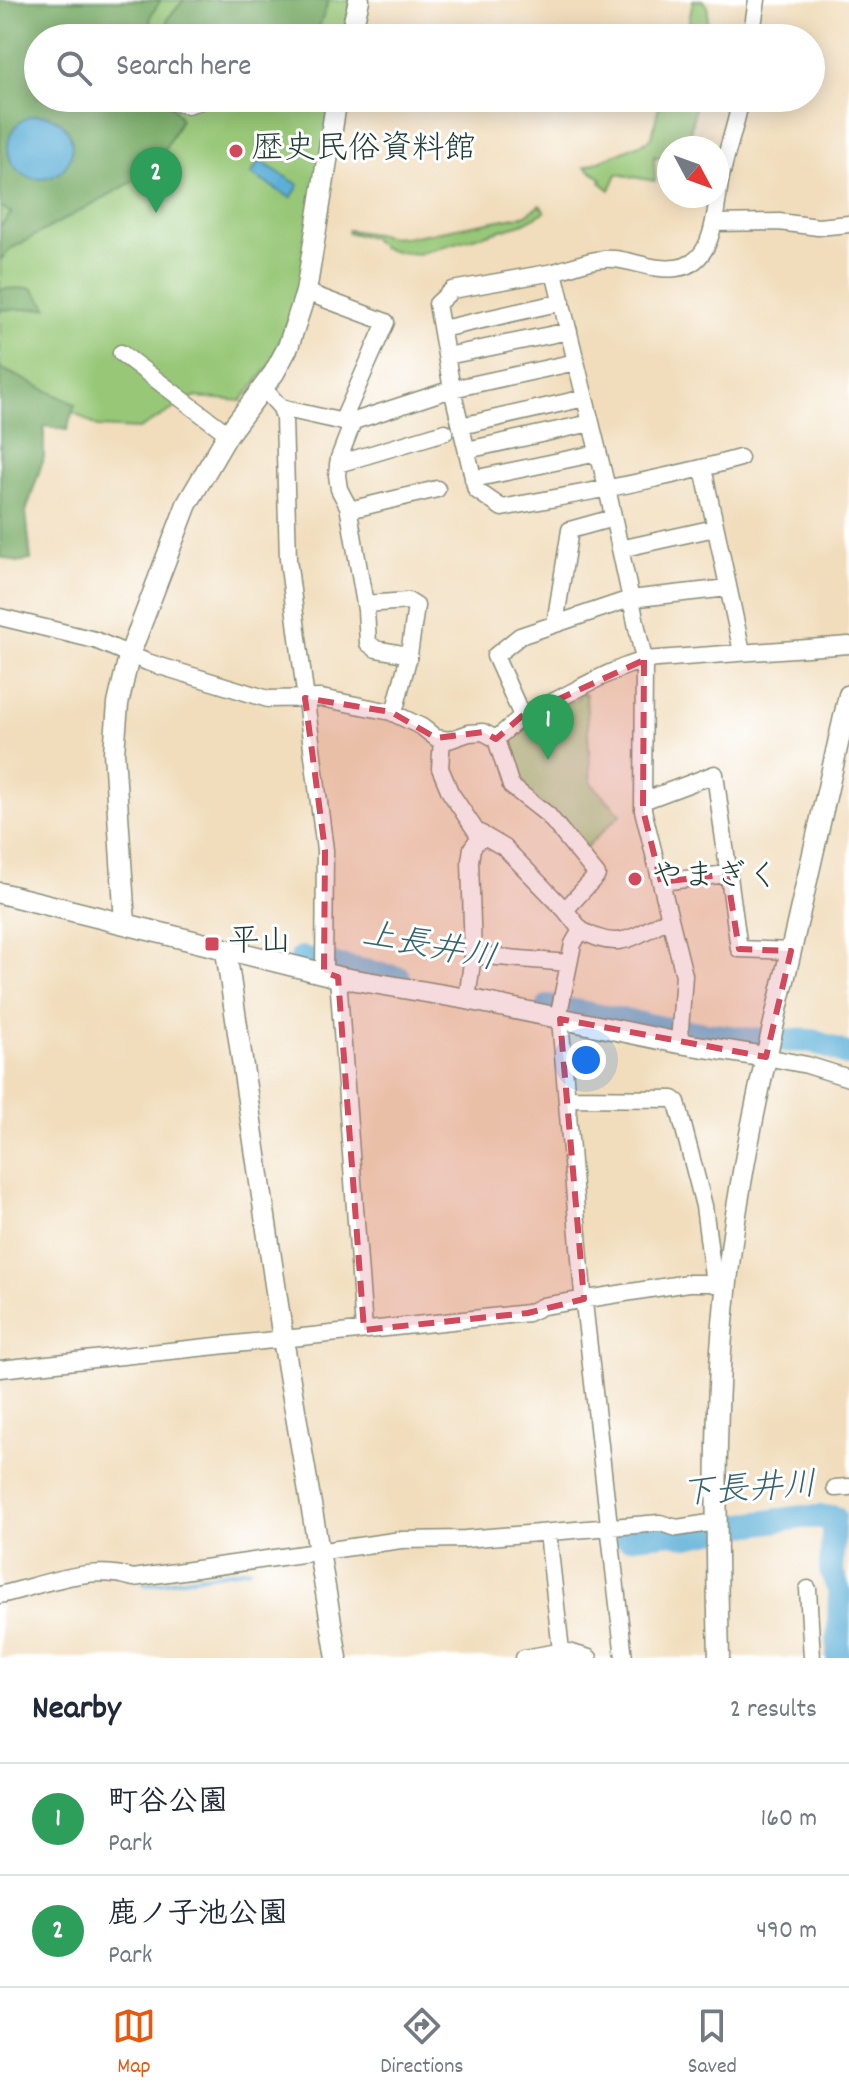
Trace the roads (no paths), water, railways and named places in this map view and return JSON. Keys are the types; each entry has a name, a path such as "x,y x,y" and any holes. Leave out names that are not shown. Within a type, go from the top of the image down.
{"street":[{"path":"353,24 359,0"},
{"path":"753,24 757,0"},
{"path":"125,923 114,752 118,704 129,656 187,504 228,434 264,389 288,347 306,292 335,112"},
{"path":"738,112 720,183 714,223 703,252 688,265 663,268 604,258 554,272 452,290 437,304 452,389 453,429 467,450 476,490 502,508 740,458"},
{"path":"714,223 779,222 818,227 849,224"},
{"path":"554,272 607,488 644,660 643,801 684,975 679,1043"},
{"path":"306,292 386,322 347,422 338,464 339,489 349,510 365,604 368,643 376,649 409,655"},
{"path":"442,329 562,302"},
{"path":"447,356 569,331"},
{"path":"121,353 228,434"},
{"path":"281,408 347,422 452,389 576,362"},
{"path":"264,389 281,408 284,418 288,559 325,850 331,975 364,1330"},
{"path":"338,464 453,429 585,398"},
{"path":"467,450 591,423"},
{"path":"473,479 598,453"},
{"path":"703,468 742,652"},
{"path":"349,510 437,489"},
{"path":"555,624 570,530 613,518"},
{"path":"620,549 715,528"},
{"path":"522,716 495,656 520,636 630,599 728,588"},
{"path":"365,604 408,601 416,606 409,655 394,713"},
{"path":"0,617 95,640 129,656 268,699 321,698 394,713 442,739 483,732 496,739 511,786 548,815 597,875 565,910"},
{"path":"496,739 522,716 555,703 603,674 644,660 849,645"},
{"path":"719,1658 716,1522 720,1283 766,1057 849,695"},
{"path":"442,739 440,768 450,792 476,831 505,848 581,930 614,943 633,939 670,918"},
{"path":"643,801 715,774 739,949 791,951"},
{"path":"467,999 473,955 470,861 472,848 482,834"},
{"path":"661,882 727,874"},
{"path":"0,893 331,975 807,1065 849,1078"},
{"path":"581,930 573,944 560,1019 620,1658"},
{"path":"226,951 283,1339 337,1658"},
{"path":"473,955 569,963"},
{"path":"568,1098 673,1099 677,1102 720,1283"},
{"path":"0,1369 528,1313 543,1306 584,1299 688,1283 720,1283"},
{"path":"0,1595 87,1573 119,1574 133,1578 401,1540 443,1540 660,1523 677,1528 716,1522"},
{"path":"548,1533 561,1651"},
{"path":"808,1589 812,1658"},
{"path":"524,1658 561,1651 589,1658"}],"water":[{"path":"40,115 52,117 63,124 70,135 70,159 63,170 52,177 40,179 28,177 17,170 10,159 8,147 10,135 17,124 28,117"},
{"path":"260,161 299,185 291,198 251,174"}],"waterway":[{"name":"上長井川","path":"302,958 399,978"},
{"name":"上長井川","path":"549,1006 668,1029 745,1039 813,1041 849,1055"},
{"name":"下長井川","path":"626,1537 672,1532 688,1536 803,1517 834,1517 831,1570 840,1593 838,1658"},
{"path":"144,1583 249,1569"}],"place":[{"name":"歴史民俗資料館","path":"236,151"},
{"name":"鹿ノ子池公園","path":"156,213"},
{"name":"町谷公園","path":"548,760"},
{"name":"やまぎく","path":"635,879"},
{"name":"平山","path":"212,944"}]}
